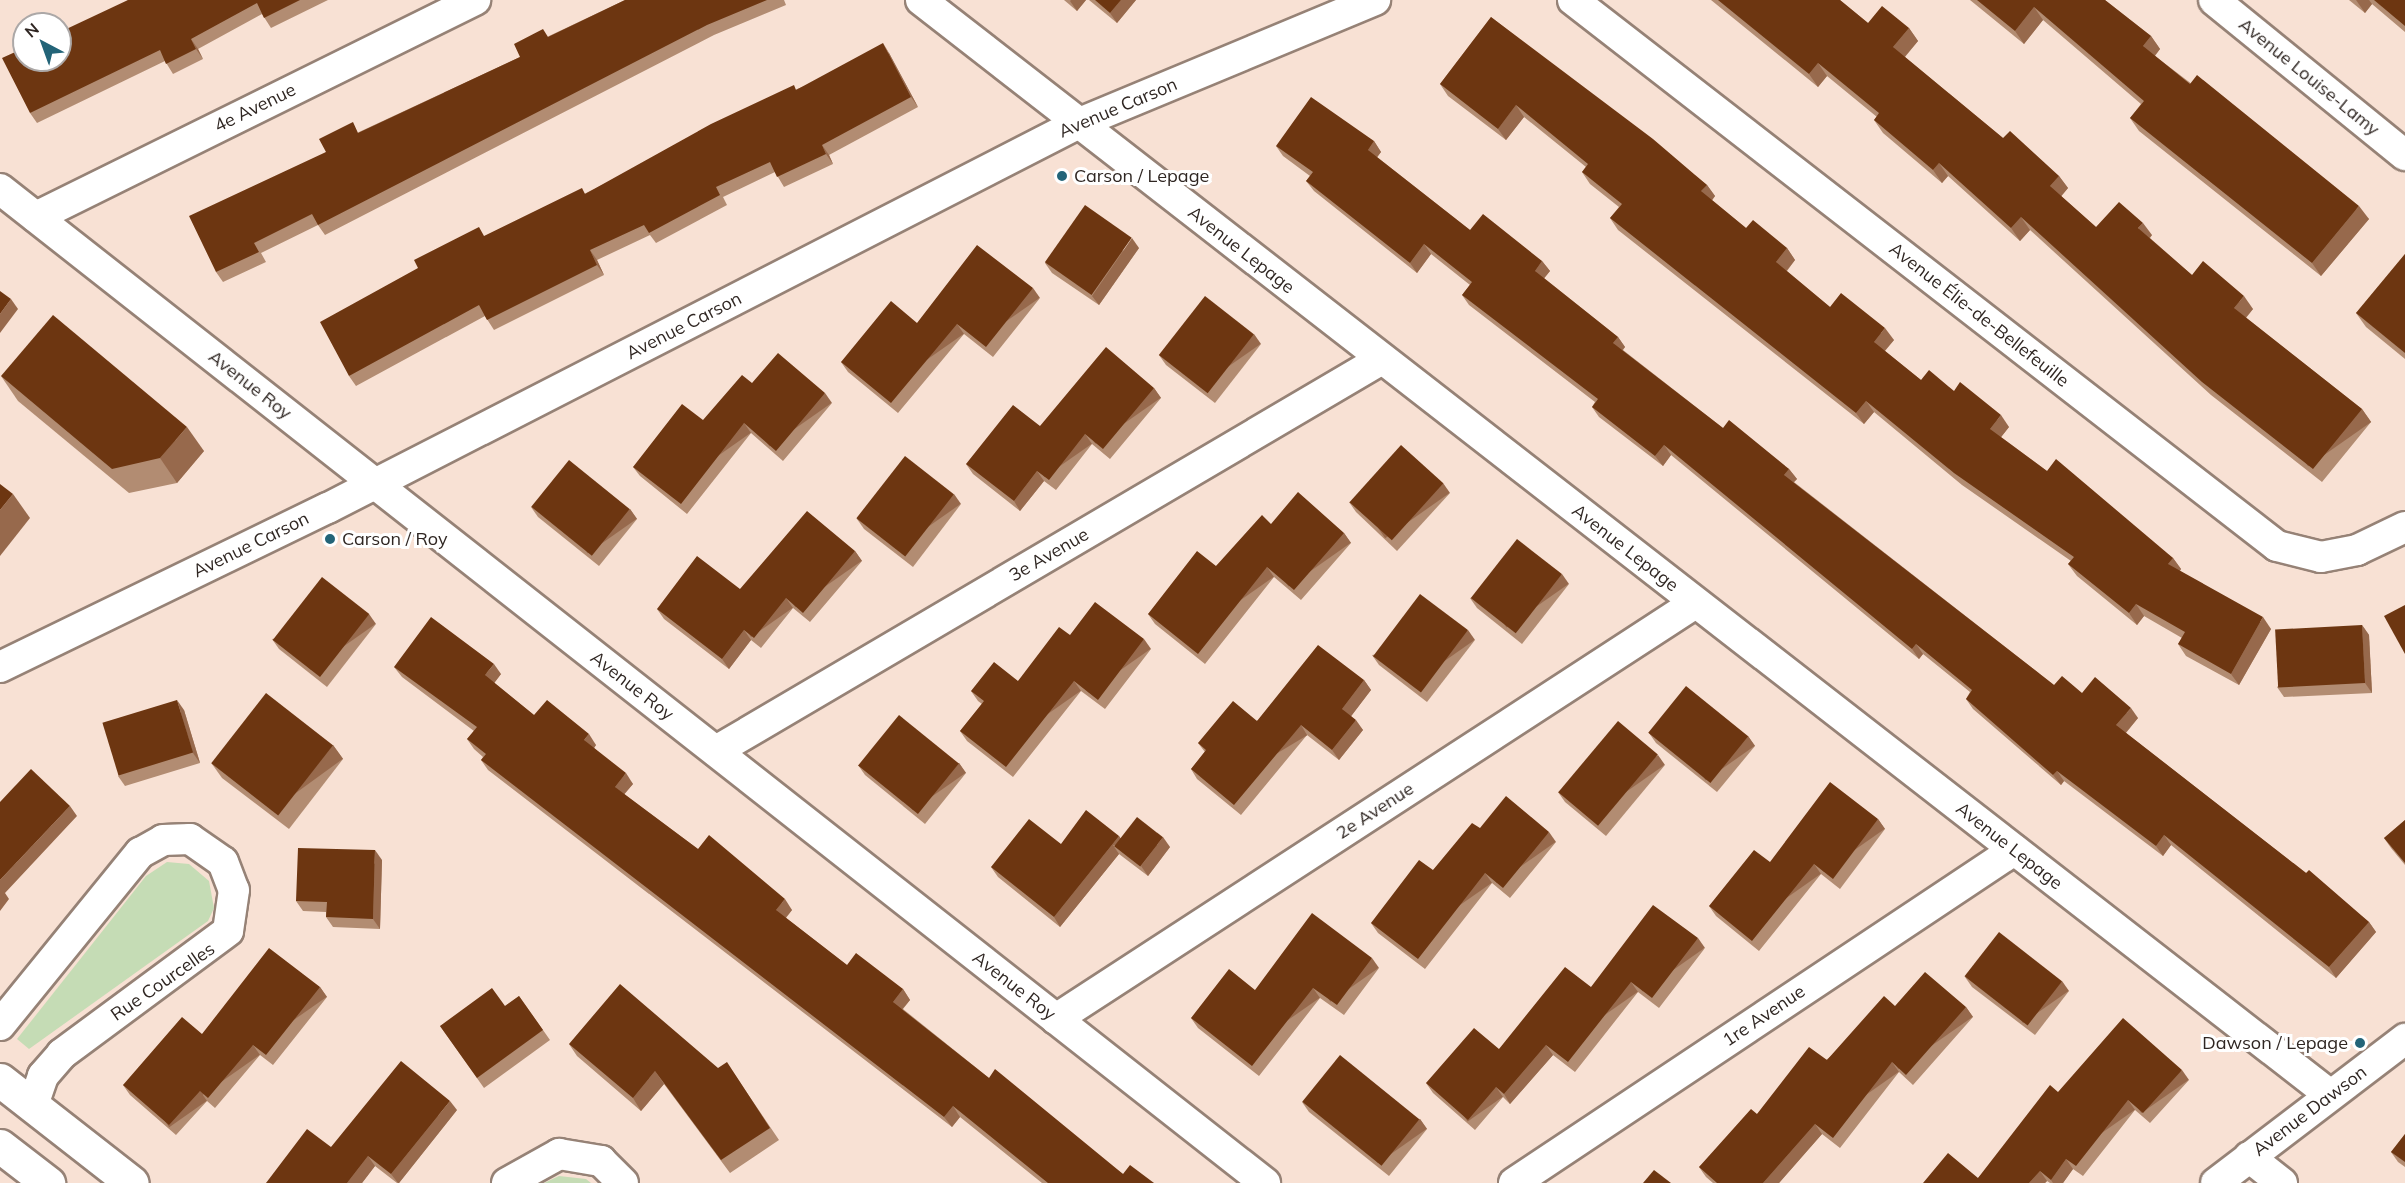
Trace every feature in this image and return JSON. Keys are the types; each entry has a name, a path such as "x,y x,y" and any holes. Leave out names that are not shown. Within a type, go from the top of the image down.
{"street":[{"name":"4e Avenue","path":"36,217 475,0"},
{"name":"Avenue Lepage","path":"921,0 1077,124 2330,1095"},
{"name":"Avenue Carson","path":"0,667 375,484 1077,124 1375,0"},
{"name":"Avenue Élie-de-Bellefeuille","path":"1573,0 2277,546 2321,557 2357,550 2405,527"},
{"name":"Avenue Louise-Lamy","path":"2214,0 2405,154"},
{"name":"Avenue Roy","path":"0,189 1265,1183"},
{"name":"3e Avenue","path":"716,751 1382,359"},
{"name":"2e Avenue","path":"1056,1019 1695,603"},
{"name":"Rue Courcelles","path":"0,1025 140,852 163,840 190,839 223,862 234,890 228,931 62,1054 43,1076 33,1106"},
{"name":"1re Avenue","path":"1514,1183 2014,850"},
{"name":"Avenue Dawson","path":"2216,1183 2405,1039"},
{"path":"0,1080 132,1183"},
{"path":"0,1146 48,1183"},
{"path":"507,1183 559,1154 601,1161 623,1183"},
{"path":"2249,1157 2282,1183"}],"green space":[{"path":"167,862 189,864 209,881 214,908 208,921 29,1049 17,1039 146,876"},
{"path":"559,1176 586,1179 591,1183 544,1183"}],"building":[{"path":"128,0 300,0 264,18 257,3 191,39 196,49 166,64 160,50 30,113 2,58 12,53 12,72 72,72 72,26"},
{"path":"625,0 767,0 707,25 318,225 312,214 254,243 259,252 216,272 189,216 326,152 319,139 353,122 358,133 520,57 514,44 543,29 548,37"},
{"path":"1095,0 1121,0 1110,13"},
{"path":"1718,0 1840,0 1868,23 1882,6 1909,28 1893,47 2003,138 2010,131 2059,176 2050,186 2096,227 2119,202 2143,223 2138,228 2192,275 2203,261 2244,296 2234,308 2362,409 2313,469 2202,382 2021,217 2011,228 1939,163 1933,170 1874,120 1879,113 1818,63 1809,74"},
{"path":"1977,0 2105,0 2151,36 2143,46 2190,84 2197,75 2359,206 2312,263 2130,118 2144,101 2034,7 2015,31"},
{"path":"2374,0 2405,0 2405,26"},
{"path":"1491,17 1653,139 1707,185 1701,191 1746,228 1753,220 1787,248 1776,262 1830,307 1841,293 1885,328 1874,342 1921,380 1929,370 1954,391 1960,382 2001,415 1990,429 2047,471 2056,459 2173,558 2168,564 2263,617 2231,674 2178,644 2185,632 2136,604 2129,613 2068,564 2074,557 1954,473 1866,401 1856,413 1610,218 1622,204 1582,172 1588,164 1516,105 1498,129 1440,84"},
{"path":"883,43 911,97 822,145 826,154 777,177 770,162 716,187 720,195 649,233 644,225 590,250 597,265 487,320 479,305 349,376 320,322 418,268 414,260 479,227 484,236 582,188 585,194 711,124 794,85 796,90"},
{"path":"1311,97 1374,141 1368,150 1470,230 1483,214 1542,261 1535,271 1618,337 1613,343 1723,428 1729,420 1789,469 1784,475 2054,685 2062,676 2082,693 2095,677 2131,708 2116,725 2306,873 2309,870 2369,922 2329,967 2164,835 2156,846 2057,771 2053,775 1966,699 1972,690 1916,644 1912,649 1664,445 1655,456 1592,407 1598,399 1462,295 1472,282 1424,244 1410,263 1306,181 1313,172 1276,146"},
{"path":"1085,205 1132,238 1092,295 1045,262"},
{"path":"977,245 1033,288 986,347 957,324 891,403 841,362 891,301 917,323"},
{"path":"2405,254 2405,353 2356,313"},
{"path":"0,291 11,299 0,314"},
{"path":"1205,296 1254,334 1208,393 1159,355"},
{"path":"53,315 187,427 160,458 112,469 1,376"},
{"path":"1106,347 1154,388 1103,449 1085,434 1049,480 1037,471 1014,501 966,464 1013,405 1040,426"},
{"path":"778,353 825,393 776,451 744,423 681,504 633,467 682,404 703,420 742,375 752,383"},
{"path":"1401,445 1443,483 1392,540 1349,502"},
{"path":"905,456 954,494 905,556 856,518"},
{"path":"569,460 630,509 592,556 531,507"},
{"path":"0,484 13,494 0,510"},
{"path":"1298,492 1344,533 1294,590 1267,567 1198,654 1148,614 1197,551 1216,566 1262,515 1271,524"},
{"path":"807,511 855,551 803,613 786,598 754,638 744,630 722,659 657,609 697,556 740,589"},
{"path":"1517,539 1562,574 1516,633 1471,598"},
{"path":"322,577 369,614 320,677 273,640"},
{"path":"1420,594 1468,630 1421,692 1373,656"},
{"path":"1095,602 1144,639 1098,700 1074,681 1006,767 960,731 984,701 971,691 994,662 1018,681 1059,627 1070,635"},
{"path":"2405,605 2405,654 2384,616"},
{"path":"431,617 494,664 485,675 534,715 547,700 589,734 584,740 626,773 615,787 698,849 709,835 785,899 776,910 847,965 856,953 903,989 893,1002 989,1078 995,1069 1123,1174 1130,1165 1154,1183 1048,1183 953,1106 944,1117 481,760 486,754 467,739 477,727 394,667"},
{"path":"2362,625 2365,683 2278,687 2275,630"},
{"path":"1318,645 1364,680 1342,709 1356,720 1332,750 1301,725 1234,805 1191,769 1206,750 1198,743 1233,701 1257,721"},
{"path":"1686,686 1748,736 1710,783 1648,733"},
{"path":"266,693 333,745 278,815 211,763"},
{"path":"177,700 193,753 118,775 102,723"},
{"path":"899,715 959,763 918,814 858,766"},
{"path":"1618,721 1658,754 1598,826 1558,792"},
{"path":"31,769 70,806 0,880 0,802"},
{"path":"1830,782 1878,819 1833,879 1814,864 1752,941 1709,906 1754,850 1770,862"},
{"path":"1506,796 1549,832 1503,888 1485,873 1418,959 1371,923 1419,860 1433,870 1472,823 1480,828"},
{"path":"1086,810 1119,836 1054,917 991,867 1029,819 1061,844"},
{"path":"1137,817 1163,837 1140,866 1114,846"},
{"path":"2405,820 2405,863 2384,838"},
{"path":"298,848 375,850 373,919 326,917 327,902 296,901"},
{"path":"1653,905 1698,938 1652,998 1631,982 1568,1062 1546,1045 1504,1094 1496,1087 1468,1120 1426,1083 1474,1028 1499,1049 1565,967 1591,987"},
{"path":"1312,913 1372,958 1337,1005 1313,988 1252,1066 1191,1018 1229,969 1255,990"},
{"path":"1999,932 2062,981 2028,1025 1965,976"},
{"path":"269,948 320,987 266,1055 253,1045 208,1098 200,1091 169,1125 123,1085 182,1017 202,1034"},
{"path":"1925,972 1966,1007 1906,1075 1892,1062 1833,1138 1815,1124 1763,1183 1717,1183 1699,1167 1751,1109 1757,1114 1809,1047 1827,1060 1884,996 1895,1006"},
{"path":"620,984 718,1068 727,1062 770,1128 721,1160 655,1071 633,1098 569,1044"},
{"path":"492,988 505,1006 519,996 543,1030 477,1078 440,1026"},
{"path":"2123,1018 2182,1070 2143,1113 2128,1100 2076,1166 2066,1159 2051,1180 2040,1171 2029,1183 1923,1183 1948,1153 1978,1178 2050,1085 2058,1092"},
{"path":"1340,1055 1419,1119 1382,1166 1302,1102"},
{"path":"401,1061 450,1101 391,1174 368,1156 347,1183 266,1183 307,1129 331,1147"},
{"path":"2405,1134 2405,1162 2391,1152"},
{"path":"1654,1170 1671,1183 1643,1183"}],"place":[{"name":"Carson / Lepage","path":"1062,176"},
{"name":"Carson / Roy","path":"330,539"},
{"name":"Dawson / Lepage","path":"2360,1043"}]}
